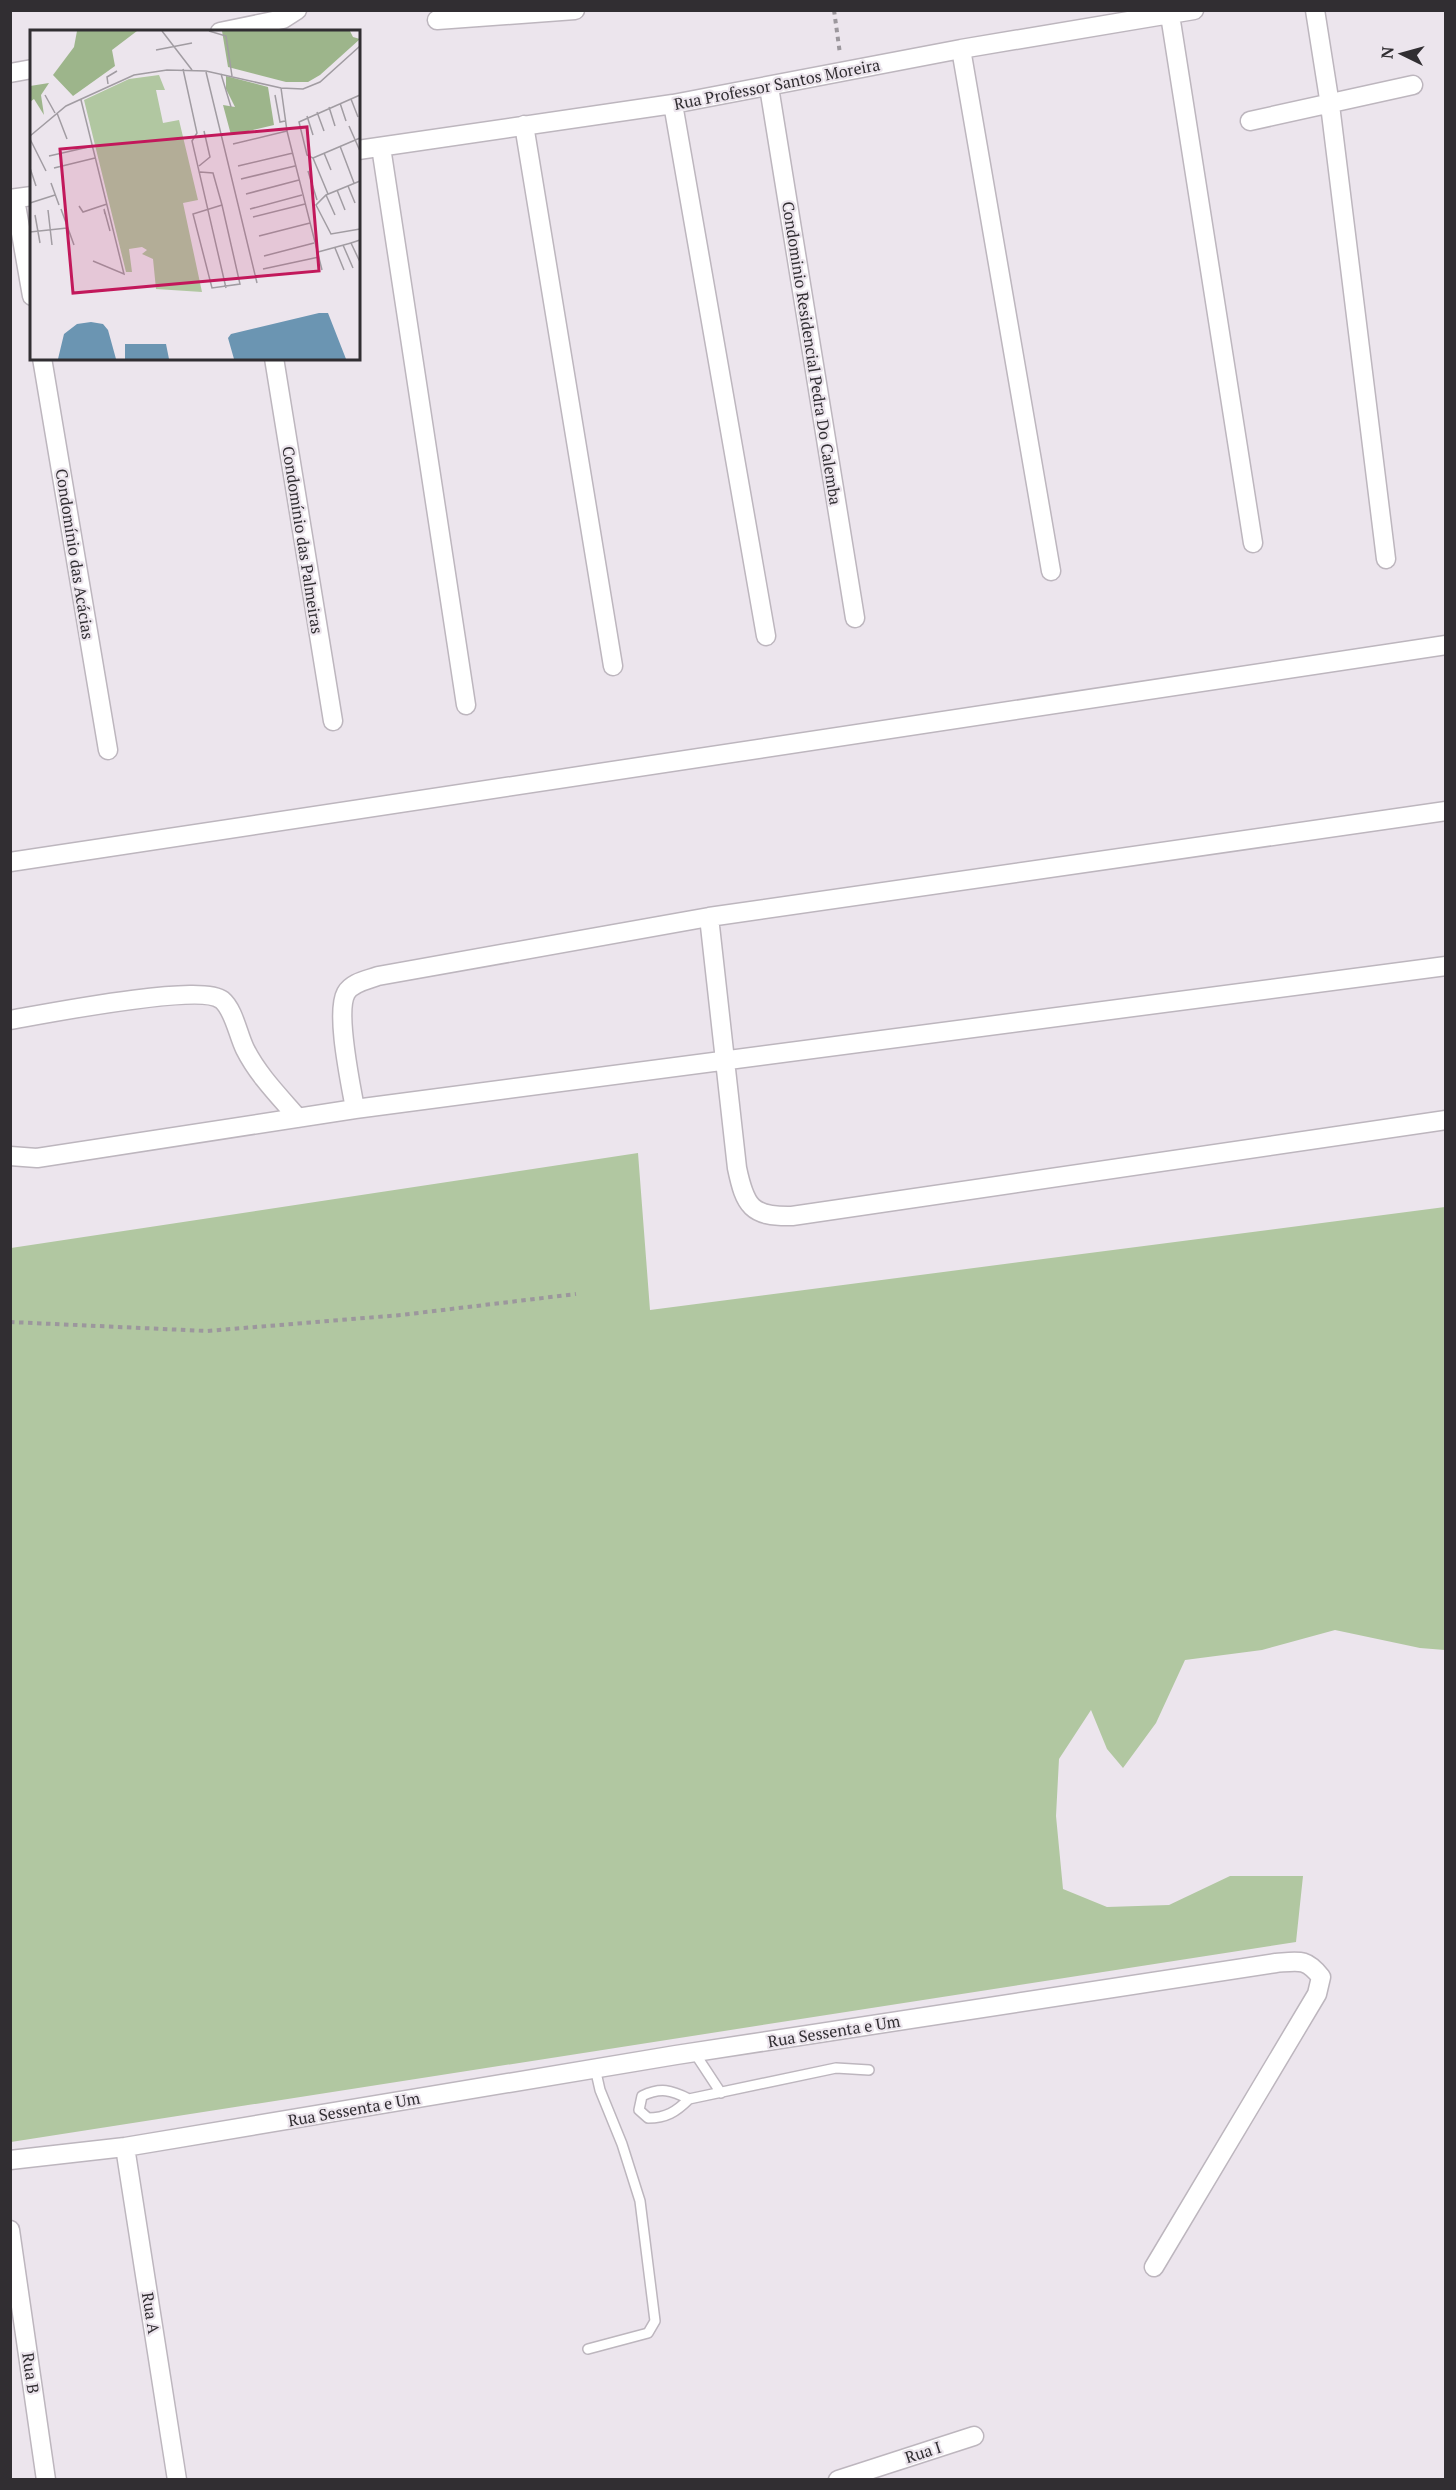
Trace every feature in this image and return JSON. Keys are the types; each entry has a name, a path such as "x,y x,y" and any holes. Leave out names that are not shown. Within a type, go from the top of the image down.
{"street":[{"path":"230,30 283,19 297,10"},
{"path":"437,20 575,10"},
{"name":"Rua Professor Santos Moreira","path":"360,150 672,104 961,49 1194,10"},
{"path":"1315,10 1330,105 1386,559"},
{"path":"1170,15 1253,543"},
{"path":"961,49 1051,571"},
{"path":"10,73 30,69"},
{"path":"1250,121 1413,86"},
{"name":"Condominio Residencial Pedra Do Calemba","path":"769,87 855,618"},
{"path":"672,104 766,636"},
{"path":"524,125 613,666"},
{"path":"381,147 466,705"},
{"path":"19,198 30,281"},
{"name":"Condomínio das Acácias","path":"42,360 108,750"},
{"name":"Condomínio das Palmeiras","path":"274,360 333,721"},
{"path":"10,862 1446,645"},
{"path":"355,1109 342,1028 345,993 354,984 378,976 709,917 1446,811"},
{"path":"709,917 723,1060 742,1192 748,1205 775,1216 792,1216 1446,1120"},
{"path":"10,1156 37,1158 355,1109 1446,966"},
{"path":"10,1020 153,998 202,994 218,998 227,1006 245,1049 258,1069 298,1118"},
{"name":"Rua Sessenta e Um","path":"10,2160 125,2147 694,2052 1276,1963 1298,1961 1311,1964 1321,1977 1317,1994 1154,2267"},
{"name":"Rua A","path":"125,2147 177,2480"},
{"name":"Rua B","path":"10,2230 46,2480"},
{"name":"Rua I","path":"838,2480 974,2436"}],"lane":[{"path":"694,2052 721,2093"},
{"path":"588,2349 648,2333 653,2326 655,2316 640,2201 622,2144 600,2090 595,2068"},
{"path":"689,2099 674,2091 658,2089 642,2096 639,2110 648,2118 663,2118 679,2110 689,2099 836,2068 869,2070"}],"path":[{"path":"834,10 842,73"},
{"path":"10,1322 156,1330 241,1330 400,1315 576,1294"}],"green space":[{"path":"638,1153 650,1310 1445,1207 1445,1650 1420,1648 1335,1630 1262,1650 1185,1660 1156,1723 1123,1768 1107,1749 1091,1710 1059,1759 1056,1816 1063,1889 1107,1907 1169,1905 1230,1876 1303,1876 1296,1942 11,2142 11,1248"}]}
